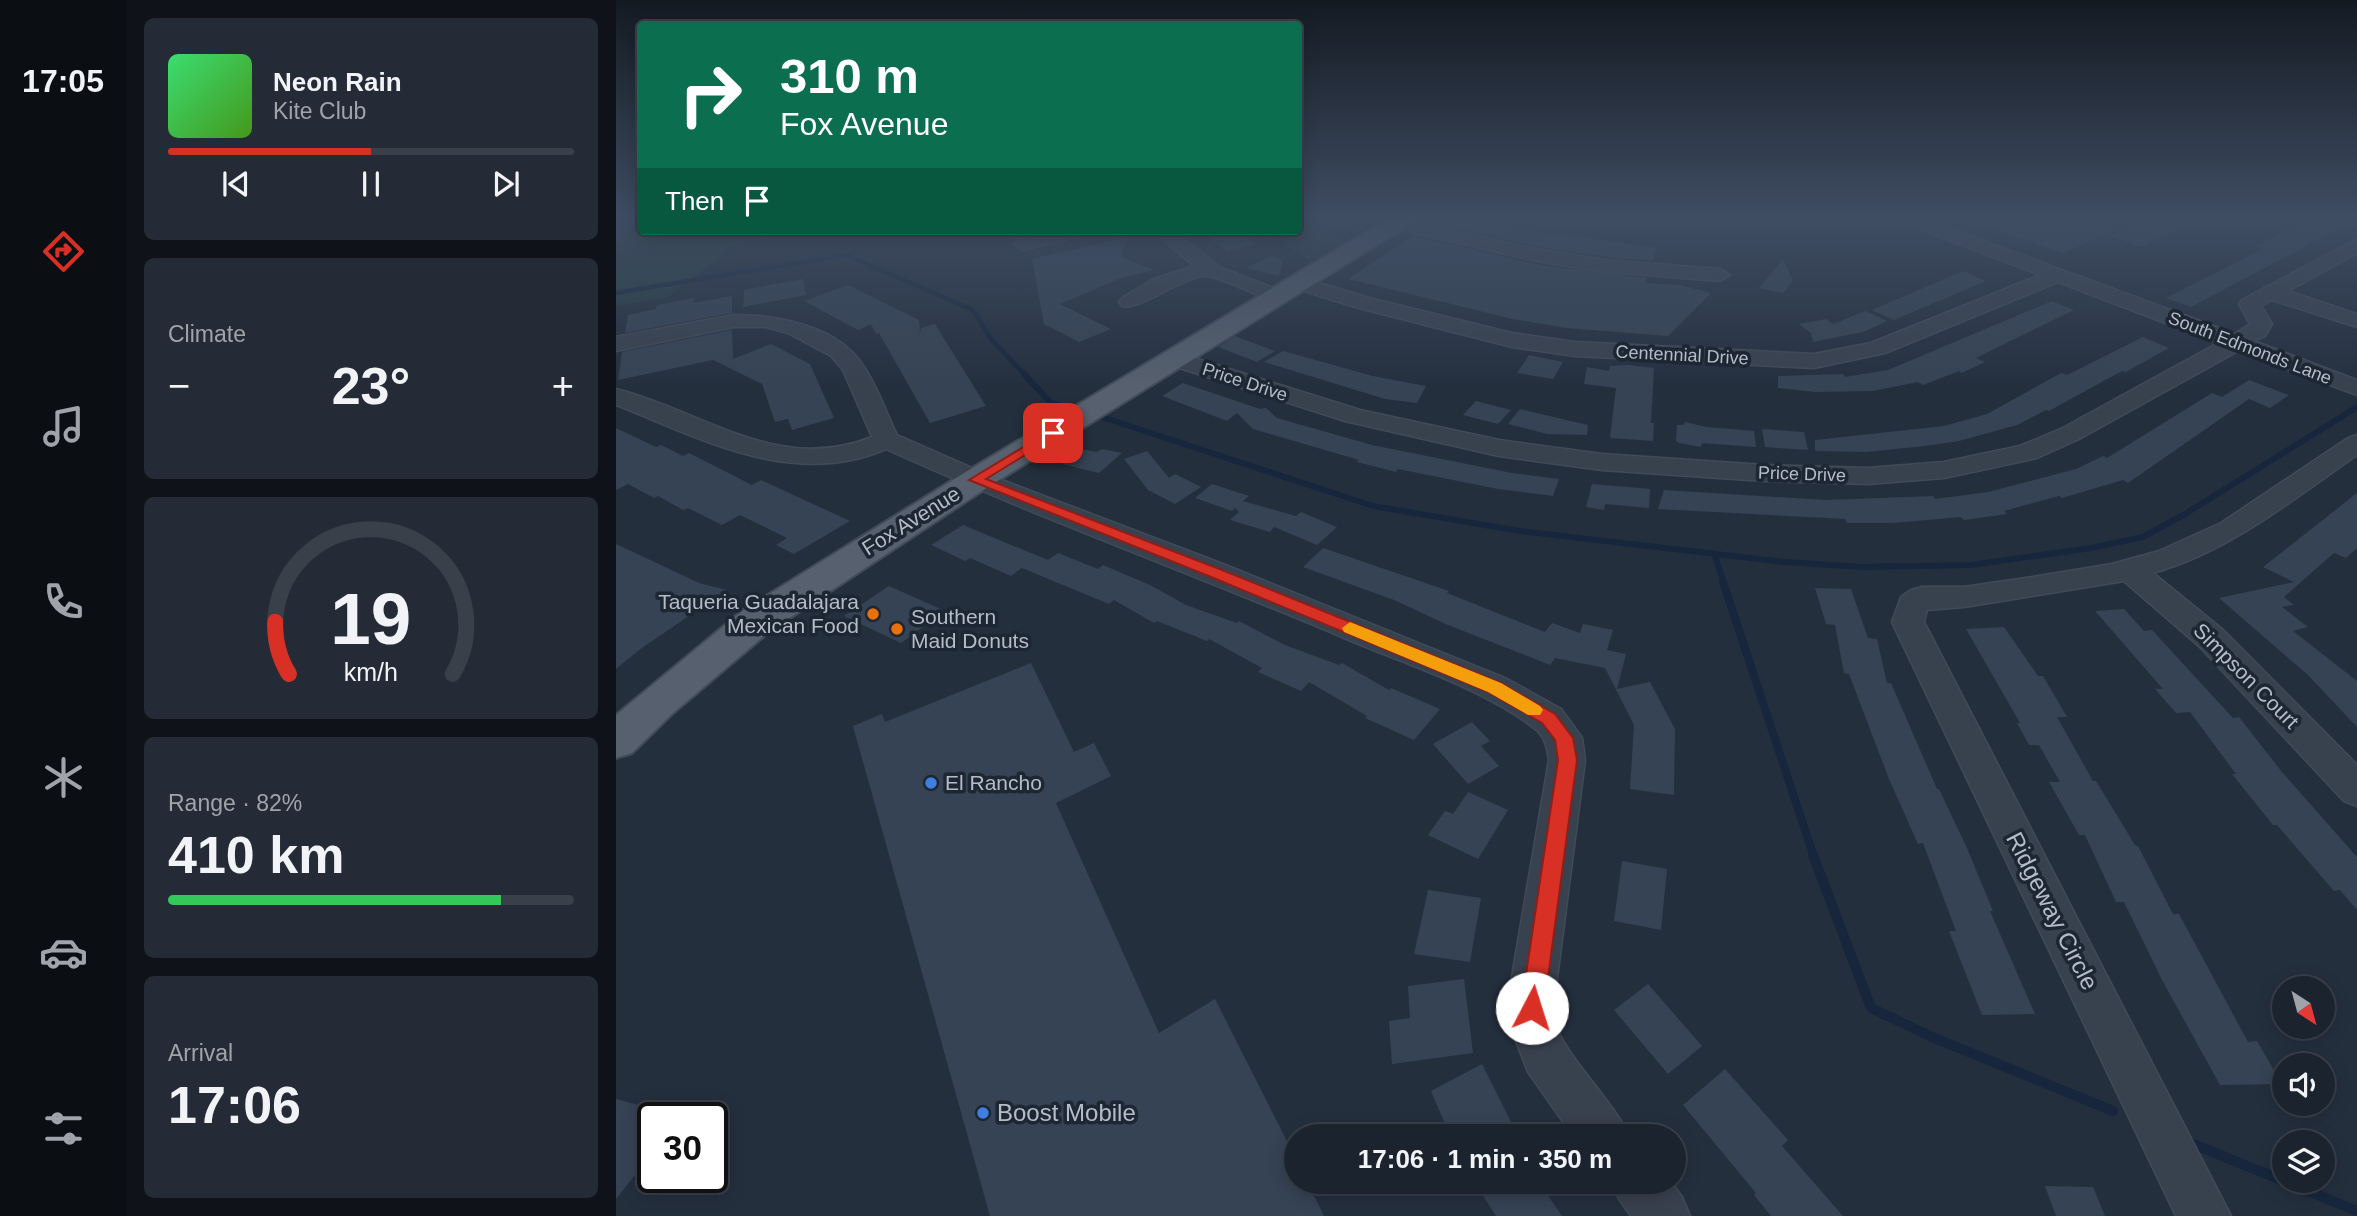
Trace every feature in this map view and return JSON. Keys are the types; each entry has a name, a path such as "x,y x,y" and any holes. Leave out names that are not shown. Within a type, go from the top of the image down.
{"main road":[{"name":"Fox Avenue","path":"616,741 657,703 756,621 976,480 1312,275"}],"street":[{"path":"1129,302 1161,283 1187,275"},
{"name":"Centennial Drive","path":"1221,275 1362,303 1512,340 1574,349 1814,361 1877,348 2058,275"},
{"name":"South Edmonds Lane","path":"2058,275 2357,388"},
{"name":"Price Drive","path":"1175,359 1380,423 1499,448 1602,462 1764,473 1868,476 1944,470 2028,452 2070,435 2257,331 2261,324 2249,304 2302,275"},
{"path":"2270,292 2357,321"},
{"path":"616,344 734,321 766,321 795,328 839,351 854,368 886,440 976,480 1217,573 1494,688 1548,719 1564,738 1567,760 1532,994 1532,1023 1545,1055 1595,1124"},
{"path":"616,396 780,455 812,458 845,455 886,440"},
{"path":"2129,569 2170,558 2231,529 2357,443"},
{"path":"2327,464 2357,476"},
{"name":"Ridgeway Circle","path":"2129,569 1977,595 1922,597 1912,605 1908,622 2204,1216"},
{"name":"Simpson Court","path":"2129,569 2211,638 2357,790"},
{"path":"1647,1194 1663,1216"}],"green space":[{"path":"616,275 697,275 668,297 616,306"}],"building":[{"path":"1035,275 1134,275 1060,304 1111,329 1079,342 1044,324"},
{"path":"1354,275 1620,275 1647,278 1645,283 1680,285 1711,293 1668,336 1566,328 1513,319 1348,279"},
{"path":"1770,275 1790,275 1793,281 1783,293 1759,288"},
{"path":"1954,275 1972,275 1986,281 1894,320 1872,310"},
{"path":"2212,275 2252,275 2191,307 2166,298"},
{"path":"803,279 806,295 743,307 744,290"},
{"path":"848,285 919,320 920,333 921,328 935,324 986,406 930,423 879,333 876,334 871,324 858,330 804,301"},
{"path":"732,296 732,313 625,333 628,315 656,309 657,305 694,298 693,303"},
{"path":"2052,301 2074,310 1976,358 1985,362 1962,373 1959,371 1923,385 1918,382 1873,391 1815,392 1778,388 1778,376 1843,374 1845,377 1888,370"},
{"path":"1865,311 1887,321 1863,332 1813,342 1811,333 1799,324 1826,319 1833,324"},
{"path":"732,330 733,359 771,344 810,364 834,418 792,430 788,419 775,422 762,384 713,360 618,380 622,352"},
{"path":"1235,336 1275,351 1257,362 1218,347"},
{"path":"2143,337 2169,348 2017,425 1959,441 1925,446 1867,452 1815,451 1815,440 1944,426 1987,414 2061,373 2067,375"},
{"path":"1283,351 1373,376 1426,386 1417,403 1385,399 1264,362"},
{"path":"1529,355 1563,362 1553,379 1517,373"},
{"path":"1610,366 1654,368 1651,423 1654,423 1653,441 1610,438 1616,388 1584,384 1587,367 1609,371"},
{"path":"2249,380 2289,395 2270,408 2249,399 2128,483 2123,480 2062,498 2059,496 2004,511 2007,514 1964,520 1961,517 1893,523 1847,523 1845,519 1658,509 1664,490 1826,500 1933,496 1935,499 1988,492 2076,469 2103,456 2107,458 2212,393 2222,397"},
{"path":"1183,383 1260,409 1266,408 1277,418 1372,445 1512,473 1559,479 1553,496 1498,489 1398,469 1396,472 1253,429 1237,413 1227,421 1162,396"},
{"path":"1476,401 1511,410 1498,424 1463,415"},
{"path":"1520,409 1588,425 1587,435 1547,434 1508,424"},
{"path":"1685,422 1706,427 1754,431 1756,447 1702,443 1701,447 1679,443 1676,441 1677,425 1684,425"},
{"path":"616,428 656,447 661,445 683,456 689,453 752,485 761,480 850,521 794,554 776,545 787,538 740,515 722,525 688,508 683,510 658,496 654,498 628,484 616,490"},
{"path":"1762,429 1804,432 1808,450 1765,447"},
{"path":"1081,449 1122,453 1099,473 1062,464"},
{"path":"1147,451 1169,478 1175,474 1201,487 1175,504 1148,490 1124,459"},
{"path":"1212,484 1249,496 1243,501 1296,516 1301,512 1337,527 1317,545 1274,527 1270,532 1230,520 1239,512 1235,508 1232,511 1195,498"},
{"path":"1592,484 1650,489 1649,508 1605,504 1604,510 1586,507"},
{"path":"2357,493 2357,548 2346,558 2334,553 2284,597 2294,605 2282,607 2308,627 2293,631 2357,681 2357,727 2308,675 2219,598 2294,582 2263,567"},
{"path":"963,525 1048,560 1058,553 1098,569 1103,565 1150,585 1186,605 1237,623 1239,621 1285,645 1339,665 1342,663 1389,690 1391,688 1440,709 1414,740 1365,718 1367,716 1309,682 1301,691 1258,672 1262,668 1209,639 1207,641 1157,621 1154,623 1114,600 1109,604 1022,568 1011,576 970,558 965,561 931,545"},
{"path":"616,544 699,583 727,590 639,650 616,669"},
{"path":"1323,548 1449,591 1447,593 1545,632 1552,623 1580,633 1583,624 1613,630 1607,650 1626,654 1617,689 1650,682 1675,729 1674,795 1630,789 1634,725 1605,668 1555,658 1550,665 1448,625 1394,600 1303,567"},
{"path":"889,586 945,611 901,643 844,616"},
{"path":"1815,588 1851,589 1868,638 1877,639 1887,683 1891,683 1937,789 1967,848 1993,911 1990,911 2035,1014 1982,1015 1949,931 1956,931 1923,843 1918,844 1889,779 1849,674 1844,673 1835,625 1826,624"},
{"path":"2124,609 2144,631 2152,630 2233,718 2239,717 2282,772 2357,857 2357,910 2340,890 2334,891 2277,825 2273,825 2232,774 2236,774 2190,712 2176,713 2155,689 2163,689 2095,611"},
{"path":"2004,627 2038,676 2043,676 2067,717 2057,717 2093,781 2096,781 2138,846 2173,914 2179,914 2248,1042 2257,1041 2272,1067 2272,1084 2220,1085 2162,980 2124,902 2116,902 2085,835 2079,835 2049,782 2060,782 2039,745 2029,745 2017,723 2020,723 1966,629"},
{"path":"1031,663 1074,752 1094,743 1111,776 1056,803 1159,1033 1215,999 1284,1135 1284,1194 1313,1194 1324,1216 990,1216 853,726 882,714 885,722"},
{"path":"1472,722 1490,741 1481,746 1499,766 1468,784 1433,744"},
{"path":"1468,792 1508,810 1478,859 1428,835 1445,811 1453,814"},
{"path":"1622,861 1667,869 1661,930 1614,921"},
{"path":"1428,890 1481,898 1470,962 1414,954"},
{"path":"1464,979 1473,1053 1392,1064 1389,1021 1410,1018 1408,986"},
{"path":"1648,984 1702,1046 1668,1074 1614,1010"},
{"path":"1482,1064 1512,1124 1445,1124 1431,1091"},
{"path":"1725,1069 1788,1140 1782,1146 1843,1216 1771,1216 1754,1195 1756,1193 1683,1105"},
{"path":"616,1099 637,1105 637,1172 616,1199"},
{"path":"2045,1186 2093,1187 2105,1216 2056,1216"},
{"path":"1482,1194 1547,1194 1562,1216 1496,1216"}],"waterway":[{"path":"616,293 726,275"},
{"path":"892,275 973,310 991,339 1026,376"},
{"path":"1024,374 1051,403 1061,406"},
{"path":"1714,554 1862,567 1971,565 2091,548 2143,537 2185,514 2357,407"},
{"path":"1102,417 1373,506 1520,531 1714,554"},
{"path":"1714,554 1724,583"},
{"path":"1723,582 1814,857"},
{"path":"1813,855 1871,1008 1932,1037 2113,1111"},
{"path":"2186,1141 2357,1211"}],"slow traffic":[{"path":"1350,628 1494,688 1534,710"}],"place":[{"name":"Taqueria Guadalajara Mexican Food","path":"873,614"},
{"name":"Southern Maid Donuts","path":"897,629"},
{"name":"El Rancho","path":"931,783"},
{"name":"Boost Mobile","path":"983,1113"}],"route":[{"path":"1053,433 976,480 1217,573 1494,688 1548,719 1564,738 1567,760 1532,1008"}]}
